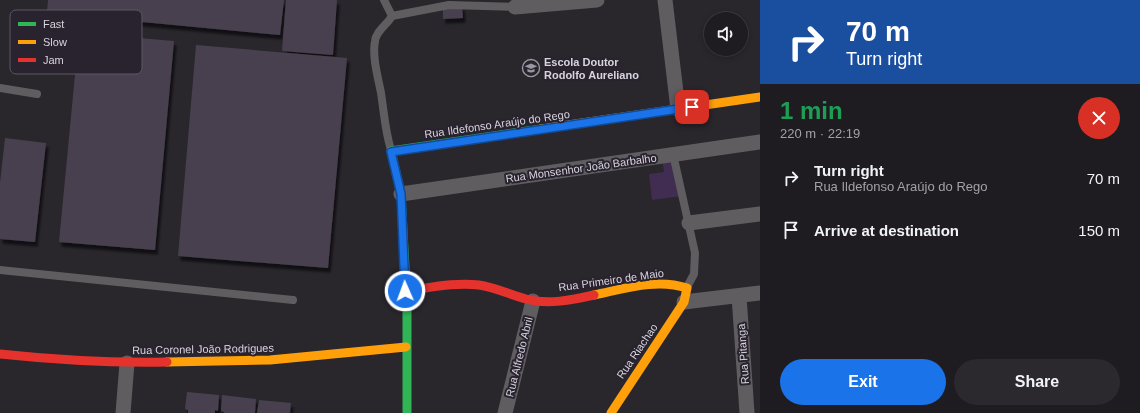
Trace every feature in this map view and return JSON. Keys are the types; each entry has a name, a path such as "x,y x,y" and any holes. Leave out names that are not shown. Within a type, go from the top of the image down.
{"street":[{"path":"515,7 597,0"},
{"path":"665,0 678,109"},
{"name":"Rua Ildefonso Araújo do Rego","path":"391,152 760,97"},
{"name":"Rua Monsenhor João Barbalho","path":"401,194 760,142"},
{"path":"391,152 401,194 405,291 407,305 407,413"},
{"path":"689,223 760,214"},
{"name":"Rua Primeiro de Maio","path":"405,291 454,284 478,284 533,300 572,300 654,284 680,284 685,295"},
{"path":"685,295 739,296 760,293"},
{"name":"Rua Riachao","path":"611,413 685,295"},
{"name":"Rua Pitanga","path":"739,296 748,413"},
{"name":"Rua Alfredo Abril","path":"505,413 533,300"},
{"name":"Rua Coronel João Rodrigues","path":"0,354 39,358 128,363 227,362 270,360 406,347"},
{"path":"123,413 128,363"}],"lane":[{"path":"384,0 392,16"},
{"path":"391,152 384,121 375,41 377,34 388,23 392,16 449,5 515,7"},
{"path":"0,88 38,94"},
{"path":"673,154 696,253 694,274 685,295"},
{"path":"0,270 293,300"}],"shaded area":[{"path":"670,157 682,196 652,200 649,174 664,172 662,158"}],"building":[{"path":"48,0 284,0 280,35 142,22 142,10 47,10"},
{"path":"286,0 337,0 333,55 282,51"},
{"path":"462,6 463,18 443,19 443,7"},
{"path":"142,38 174,41 155,250 59,242 75,74 142,74"},
{"path":"196,45 347,58 328,268 178,256"},
{"path":"5,138 46,143 35,242 0,239 0,183"},
{"path":"187,392 219,395 218,411 215,410 215,413 188,413 188,410 185,409"},
{"path":"222,395 256,399 255,413 224,413 221,411"},
{"path":"259,400 291,403 290,413 257,413"}],"traffic: fast":[{"path":"407,413 407,305 401,194 391,151 541,129"}],"traffic: slow":[{"path":"541,129 760,97"},
{"path":"594,295 652,284 675,285 687,288 684,302 611,413"},
{"path":"167,362 270,360 406,347"}],"traffic: jam":[{"path":"405,291 470,284 485,286 526,299 543,302 569,300 594,295"},
{"path":"0,354 84,361 167,362"}],"place":[{"name":"Escola Doutor Rodolfo Aureliano","path":"531,68"}],"route":[{"path":"405,291 401,194 391,152 692,107"}]}
